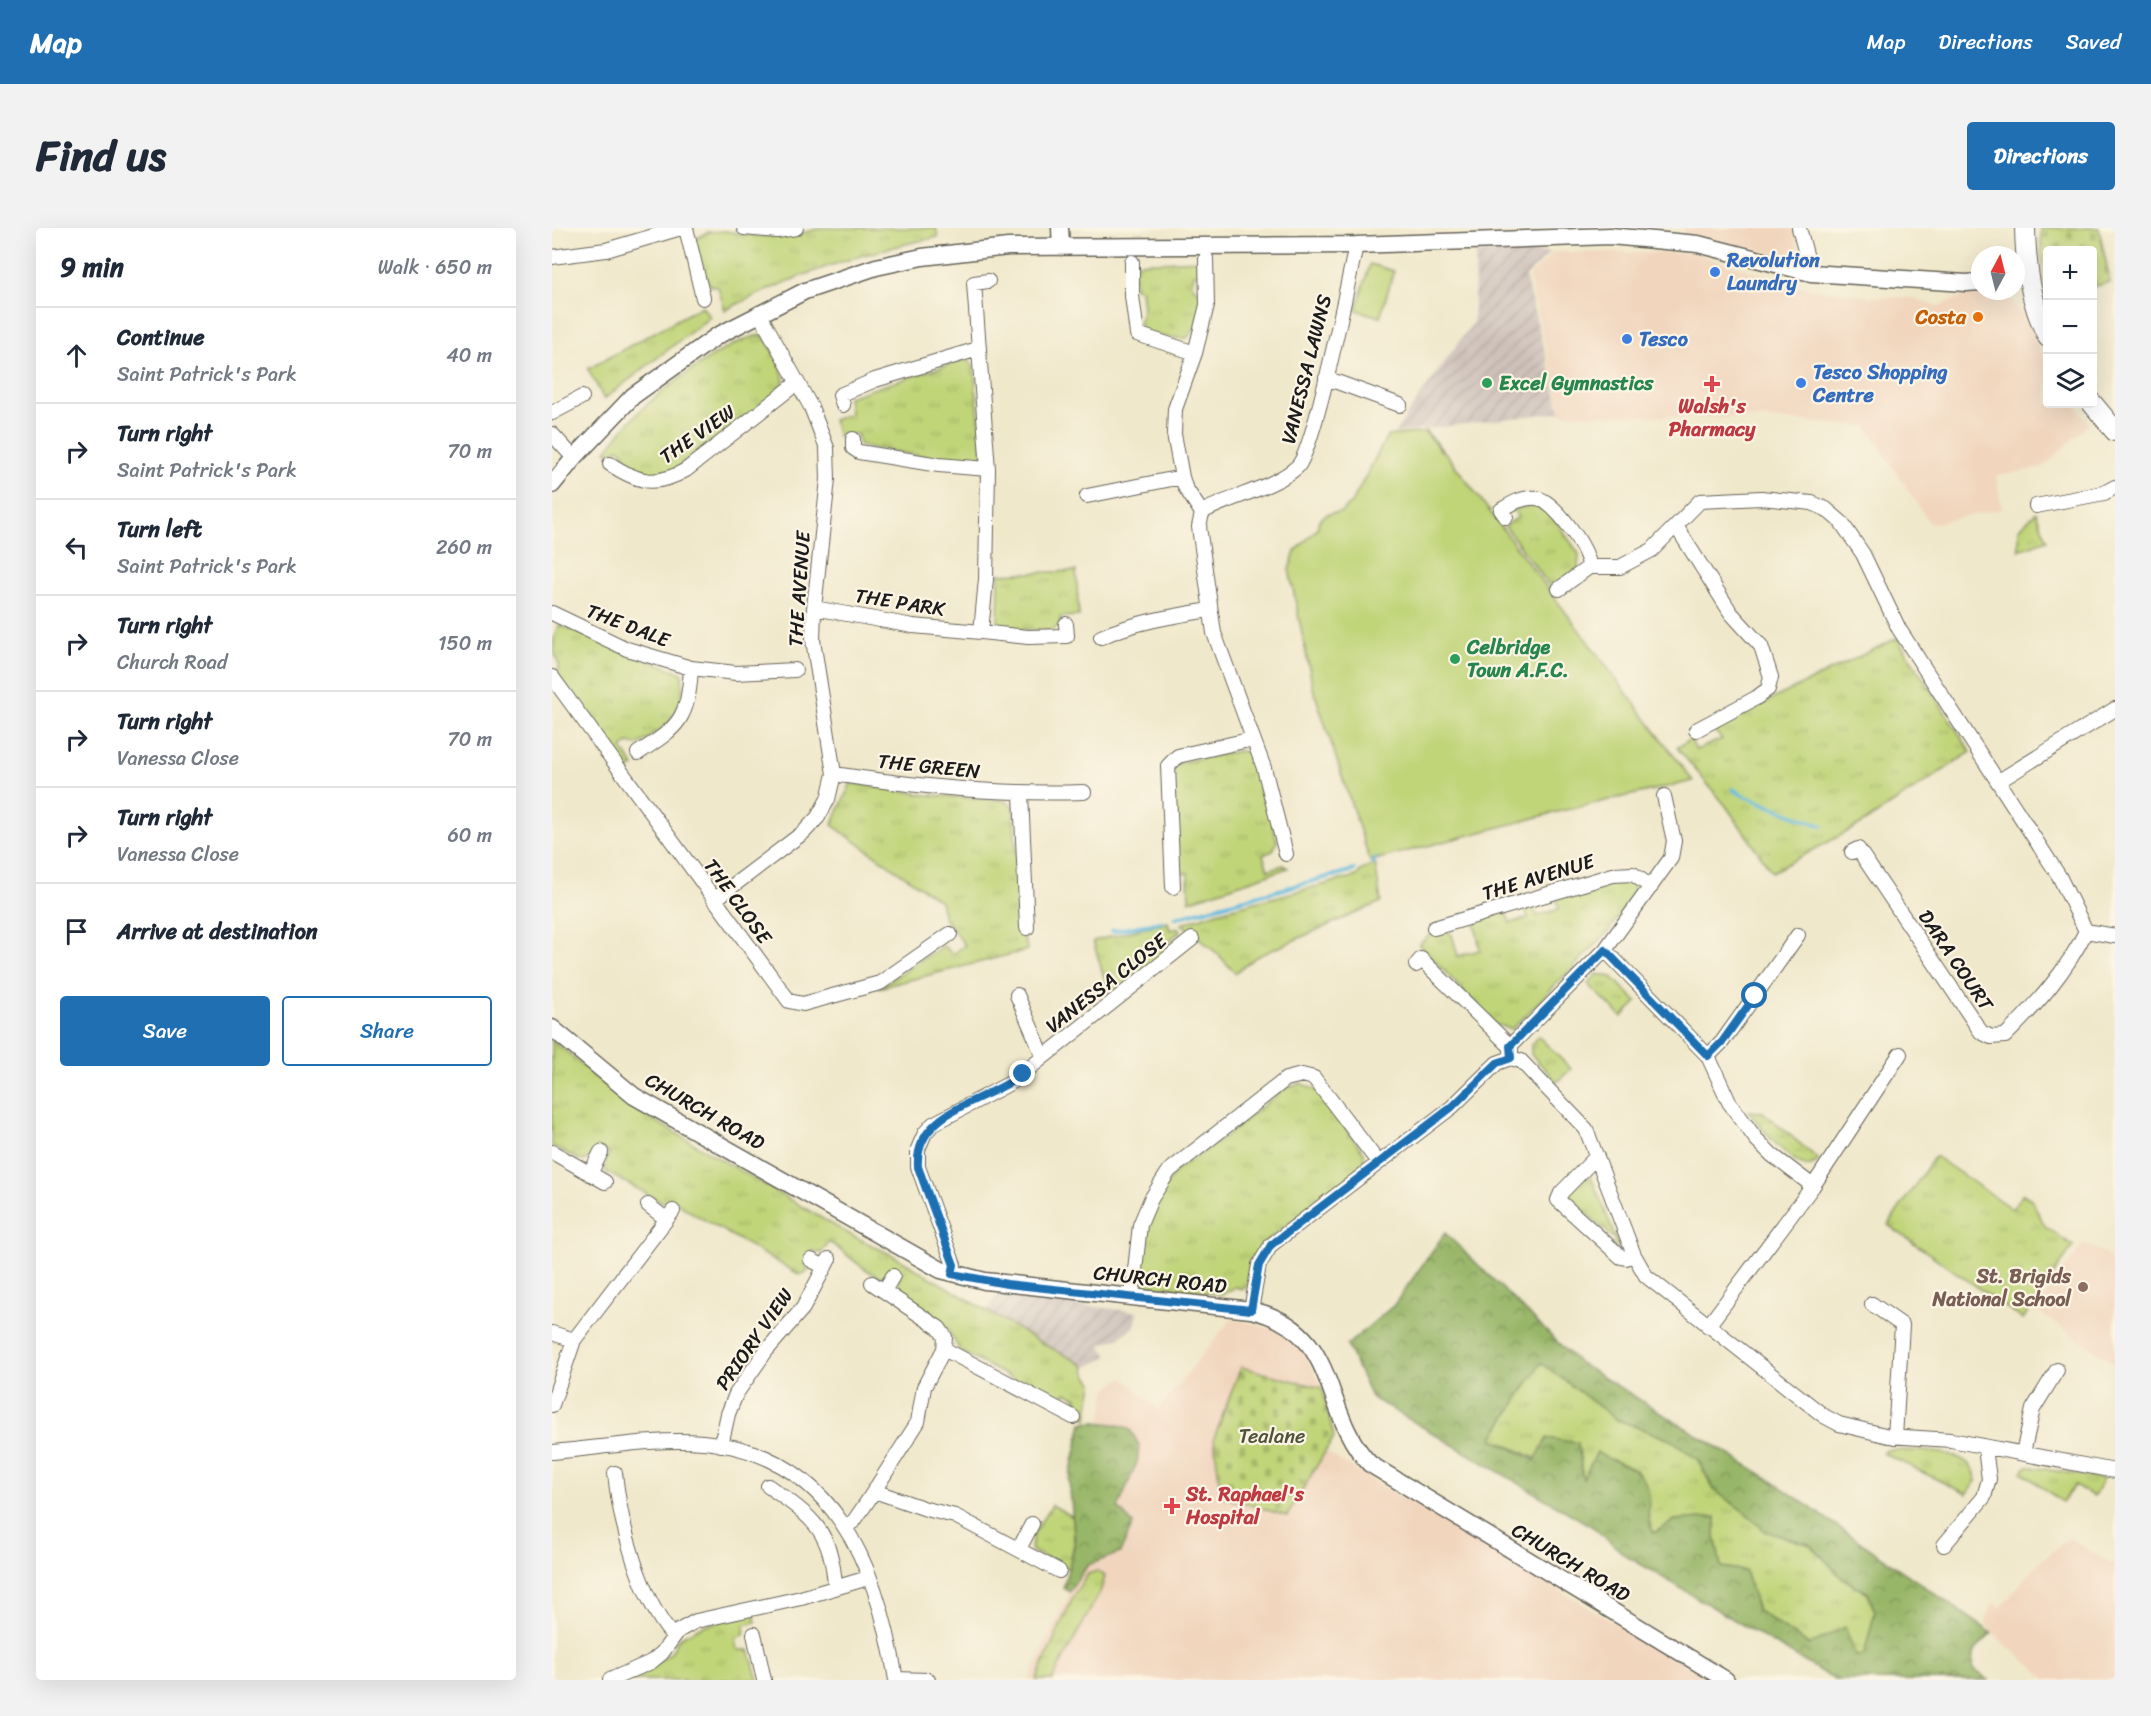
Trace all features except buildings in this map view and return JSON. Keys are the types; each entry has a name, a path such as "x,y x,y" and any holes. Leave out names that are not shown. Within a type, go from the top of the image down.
{"main road":[{"path":"2024,246 2025,228"},
{"path":"2025,286 2043,328"},
{"path":"2096,408 2115,431"}],"street":[{"path":"552,258 606,250 681,228"},
{"path":"686,228 703,298"},
{"path":"744,228 777,231 796,228"},
{"path":"1060,228 1061,247"},
{"path":"1799,228 1812,273"},
{"path":"552,485 574,458 633,396 717,336 813,288 899,261 1008,247 1356,245 1535,240 1562,237 1642,237 1698,244 1812,273 1971,283"},
{"name":"VANESSA LAWNS","path":"1202,513 1299,466 1326,378 1356,245"},
{"path":"1206,258 1207,304 1195,353 1175,409 1174,434 1182,477 1202,513 1199,527 1209,610 1217,644 1264,768 1286,854"},
{"path":"1132,262 1132,296 1137,334 1195,353"},
{"path":"981,632 986,579 988,469 974,282 988,281"},
{"name":"THE AVENUE","path":"714,900 804,832 819,817 828,800 834,774 816,669 814,608 828,463 819,424 759,313"},
{"path":"843,405 840,395 865,383 978,350"},
{"path":"1326,378 1400,405"},
{"name":"THE VIEW","path":"610,464 642,480 668,480 686,470 797,384"},
{"path":"552,413 582,397"},
{"path":"552,434 574,458"},
{"path":"853,439 853,448 859,452 923,463 988,469"},
{"path":"1087,496 1182,477"},
{"path":"2036,506 2094,495 2115,487"},
{"path":"1506,517 1501,510 1521,500 1531,498 1547,502 1587,554 1589,567"},
{"path":"1559,589 1589,567 1620,567 1652,550 1695,504 1715,499 1761,498 1812,503 1838,519 1863,555 1899,629 2059,876 2086,931 2115,936"},
{"path":"1676,526 1731,613 1761,646 1771,677 1768,689 1756,699 1696,730"},
{"name":"THE PARK","path":"814,608 913,626 1028,637 1066,630"},
{"path":"1101,637 1171,616 1209,610"},
{"name":"THE DALE","path":"552,613 627,648 691,668 736,673 795,670"},
{"path":"638,753 670,731 685,712 691,668"},
{"name":"THE CLOSE","path":"552,677 784,997 795,1004 810,1002 880,982 950,934"},
{"path":"1998,781 2115,708"},
{"path":"1173,887 1168,766 1178,756 1253,740"},
{"name":"THE GREEN","path":"834,774 926,788 1021,794 1084,792"},
{"path":"1021,794 1028,928"},
{"path":"1251,1310 1259,1265 1271,1245 1452,1107 1511,1052 1605,950 1651,887 1674,850 1664,796"},
{"name":"DARA COURT","path":"1852,852 1858,849 1981,1032 1991,1037 2005,1036 2040,1000 2069,963 2086,931"},
{"name":"THE AVENUE","path":"1434,928 1613,875 1633,874 1651,887"},
{"path":"1708,1056 1722,1042 1798,935"},
{"name":"VANESSA CLOSE","path":"952,1274 954,1265 918,1167 922,1138 940,1119 1012,1082 1102,1013 1192,939"},
{"path":"1605,950 1708,1056 1729,1102 1741,1120 1772,1155 1813,1186"},
{"path":"1416,965 1421,959 1581,1121 1597,1156 1634,1255 1646,1276 1824,1416 1839,1424 1895,1437 1951,1440 2115,1471"},
{"name":"VANESSA CLOSE","path":"1017,995 1043,1056"},
{"name":"CHURCH ROAD","path":"552,1028 634,1096 891,1243 952,1274 985,1281 1251,1310 1281,1320 1294,1329 1310,1347 1328,1376 1351,1443 1370,1464 1726,1680"},
{"path":"1708,1326 1813,1186 1900,1054"},
{"path":"1132,1297 1141,1223 1151,1199 1169,1171 1287,1078 1302,1074 1315,1079 1378,1162"},
{"path":"552,1152 605,1182"},
{"path":"590,1174 602,1152"},
{"path":"1597,1156 1561,1193 1558,1200 1621,1257 1634,1255"},
{"path":"552,1406 574,1340 669,1215 648,1205"},
{"name":"PRIORY VIEW","path":"721,1445 728,1414 736,1394 766,1352 803,1308 827,1263 811,1260"},
{"path":"884,1291 893,1276"},
{"path":"846,1526 854,1521 918,1422 924,1387 944,1349 945,1337 942,1331 872,1282"},
{"path":"1872,1304 1902,1325 1895,1437"},
{"path":"552,1333 574,1340"},
{"path":"944,1349 1073,1417"},
{"path":"2023,1453 2033,1409 2057,1370"},
{"path":"552,1452 673,1442 721,1445 785,1468 824,1498 846,1526 868,1578 884,1626 896,1680 928,1680"},
{"path":"1944,1545 1984,1496 1989,1479 1985,1448"},
{"path":"615,1473 625,1526 641,1576 661,1622 674,1636"},
{"path":"768,1486 805,1512 821,1530 832,1555 835,1587"},
{"path":"874,1491 926,1509 955,1516 1059,1571"},
{"path":"1019,1549 1032,1524"},
{"path":"610,1680 651,1662 662,1653 674,1636 684,1627 696,1621 801,1598 868,1578"},
{"path":"754,1634 764,1680"}],"shaded area":[{"path":"1683,228 1793,228 1801,260 1684,234"},
{"path":"1476,252 1551,252 1525,277 1561,412 1394,433 1473,322"},
{"name":"Tesco Shopping Centre","path":"1553,252 1694,253 1806,288 1872,297 1914,298 1937,307 1965,295 1971,295 1971,300 2011,300 2023,316 2043,354 2043,408 2078,408 2089,424 2042,468 1996,476 2002,509 1930,524 1867,426 1755,418 1562,414 1529,277"},
{"name":"St. Brigids National School","path":"2084,1243 2104,1253 2115,1265 2115,1364 2034,1309"},
{"path":"998,1295 1138,1312 1134,1326 1119,1338 1100,1345 1108,1356 1086,1368 987,1311"},
{"name":"St. Raphael's Hospital","path":"1232,1318 1272,1329 1294,1342 1306,1355 1322,1388 1287,1516 1326,1452 1710,1680 1029,1680 1080,1571 1106,1390 1123,1377 1158,1410"},
{"path":"2069,1538 2115,1566 2115,1680 2048,1680 1992,1633 1985,1620 1994,1603 2001,1607 2036,1565"}],"green space":[{"path":"821,228 936,228 938,237 882,250 829,266 803,275 725,310 718,287 711,286 700,264 696,239 708,232 725,231 757,236 792,236"},
{"path":"2041,228 2099,228 2110,282 2097,286 2097,246 2043,246 2043,272"},
{"path":"1202,260 1202,274 1194,274 1192,285 1204,297 1195,329 1187,338 1162,336 1139,326 1143,307 1141,289 1135,288 1134,263"},
{"path":"1370,264 1394,271 1380,317 1356,310"},
{"path":"702,306 710,317 604,399 588,369"},
{"path":"762,335 778,358 784,380 777,394 674,471 659,475 646,474 622,462 625,454 619,448 611,453 606,451 633,418 675,382 731,346 748,338"},
{"path":"963,360 970,361 974,368 983,455 978,462 971,464 861,446 858,442 858,434 838,436 833,420 850,414 848,397"},
{"name":"Celbridge Town A.F.C.","path":"1425,430 1447,455 1693,781 1561,811 1370,861 1313,688 1289,569 1295,552 1317,529 1319,520 1327,514 1341,512 1352,502 1387,436 1425,432 1442,452"},
{"path":"1532,504 1551,514 1579,554 1578,568 1552,589 1505,526 1518,517 1514,510"},
{"path":"2036,512 2047,540 2019,550 2019,529"},
{"path":"1076,571 1079,616 1060,617 1060,625 1050,631 998,628 999,574"},
{"path":"559,625 682,673 681,699 673,717 659,731 638,745 628,743 622,749 634,766 628,771 558,676 559,664 554,644"},
{"path":"1897,638 1971,752 1860,825 1772,872 1726,806 1677,748 1690,739 1696,750 1722,739 1714,731 1748,711"},
{"path":"1239,751 1249,752 1255,758 1277,841 1273,851 1263,855 1268,870 1283,865 1288,868 1189,901 1188,873 1178,873 1172,772 1178,763"},
{"path":"851,783 927,795 1003,800 1013,806 1022,934 1028,950 878,988 943,946 953,954 965,945 944,918 940,901 832,825"},
{"path":"1375,863 1381,902 1256,957 1235,973 1218,954 1182,924 1217,912 1357,876 1360,871"},
{"path":"1621,879 1631,880 1636,890 1609,931 1512,1029 1494,1024 1419,944 1431,934 1447,931 1452,935 1458,956 1480,950 1475,924 1480,920 1506,912 1510,923 1528,918 1524,906 1533,905 1537,916 1559,909 1556,898"},
{"path":"1168,922 1170,930 1178,928 1180,931 1172,938 1166,955 1110,997 1093,941"},
{"path":"1597,974 1612,977 1637,1002 1622,1017 1588,984"},
{"path":"1538,1036 1571,1069 1557,1082 1531,1054 1531,1045"},
{"path":"552,1040 638,1111 847,1233 894,1256 1040,1342 1084,1365 1093,1383 1087,1419 1075,1410 1077,1398 1066,1392 1061,1399 1054,1401 960,1351 945,1324 901,1294 898,1287 900,1277 891,1271 882,1277 876,1275 829,1242 821,1253 811,1251 804,1264 809,1271 800,1275 687,1210 673,1199 662,1202 606,1172 604,1166 609,1153 597,1147 589,1159 582,1161 552,1146"},
{"path":"1300,1083 1318,1091 1364,1153 1364,1160 1357,1171 1266,1241 1242,1289 1235,1287 1223,1294 1144,1286 1141,1276 1145,1227 1152,1208 1177,1169 1216,1144 1284,1089"},
{"path":"1749,1111 1763,1112 1818,1159 1817,1162 1809,1166 1793,1159 1768,1135"},
{"path":"1935,1156 2012,1209 2023,1194 2031,1199 2045,1226 2073,1246 2023,1319 1888,1225"},
{"path":"1589,1172 1621,1250 1613,1244 1616,1240 1576,1204 1572,1207 1564,1197"},
{"path":"1445,1233 1578,1362 1769,1479 1992,1633 1974,1651 1973,1669 1989,1680 1835,1680 1625,1555 1593,1527 1371,1397 1347,1345 1394,1305","holes":["1541,1363 1616,1419 1673,1441 1698,1460 1714,1490 1746,1513 1765,1531 1811,1545 1842,1578 1868,1593 1875,1612 1864,1655 1856,1656 1845,1627 1809,1645 1758,1611 1745,1571 1721,1567 1715,1537 1716,1517 1675,1520 1654,1533 1649,1518 1648,1489 1638,1473 1629,1467 1597,1452 1583,1479 1578,1443 1547,1438 1535,1460 1492,1439"]},
{"path":"1541,1362 1616,1419 1673,1441 1698,1460 1714,1490 1746,1513 1765,1531 1811,1545 1842,1578 1868,1594 1875,1612 1864,1655 1856,1656 1809,1645 1758,1611 1745,1571 1721,1567 1715,1537 1716,1517 1675,1520 1654,1534 1647,1522 1637,1471 1606,1459 1583,1480 1492,1438"},
{"name":"Tealane","path":"1241,1367 1322,1388 1334,1437 1287,1516 1221,1496 1214,1438"},
{"path":"1095,1422 1129,1428 1139,1445 1137,1462 1118,1508 1133,1524 1120,1553 1088,1565 1069,1592 1063,1588 1075,1543 1069,1480 1082,1423"},
{"path":"1887,1450 1926,1451 1954,1456 1973,1470 1976,1481 1967,1494 1883,1453"},
{"path":"2027,1466 2103,1479 2094,1497 2075,1485 2062,1502 2022,1472"},
{"path":"1052,1505 1073,1517 1074,1544 1069,1569 1032,1551 1034,1533"},
{"path":"1097,1571 1105,1576 1101,1590 1052,1680 1036,1680 1075,1593 1088,1574"},
{"path":"754,1612 756,1622 745,1625 744,1635 736,1638 738,1650 749,1650 758,1680 627,1680 671,1653 679,1638 702,1626"}],"waterway":[{"path":"1733,789 1744,796 1822,826"},
{"path":"1373,863 1375,858"},
{"path":"1175,918 1354,870"},
{"path":"1112,931 1162,922"}],"place":[{"name":"Revolution Laundry","path":"1715,272"},
{"name":"Costa","path":"1978,317"},
{"name":"Tesco","path":"1627,339"},
{"name":"Excel Gymnastics","path":"1487,383"},
{"name":"Tesco Shopping Centre","path":"1801,383"},
{"name":"Walsh's Pharmacy","path":"1712,384"},
{"name":"Celbridge Town A.F.C.","path":"1455,659"},
{"name":"St. Brigids National School","path":"2083,1287"},
{"name":"St. Raphael's Hospital","path":"1172,1506"}],"route":[{"path":"1023,1074 993,1092 947,1114 933,1124 922,1138 918,1149 918,1167 954,1265 952,1274 969,1279 1007,1284 1251,1310 1259,1265 1263,1254 1271,1245 1452,1107 1497,1063 1511,1058 1510,1046 1605,950 1708,1056 1722,1042 1755,996"}]}
